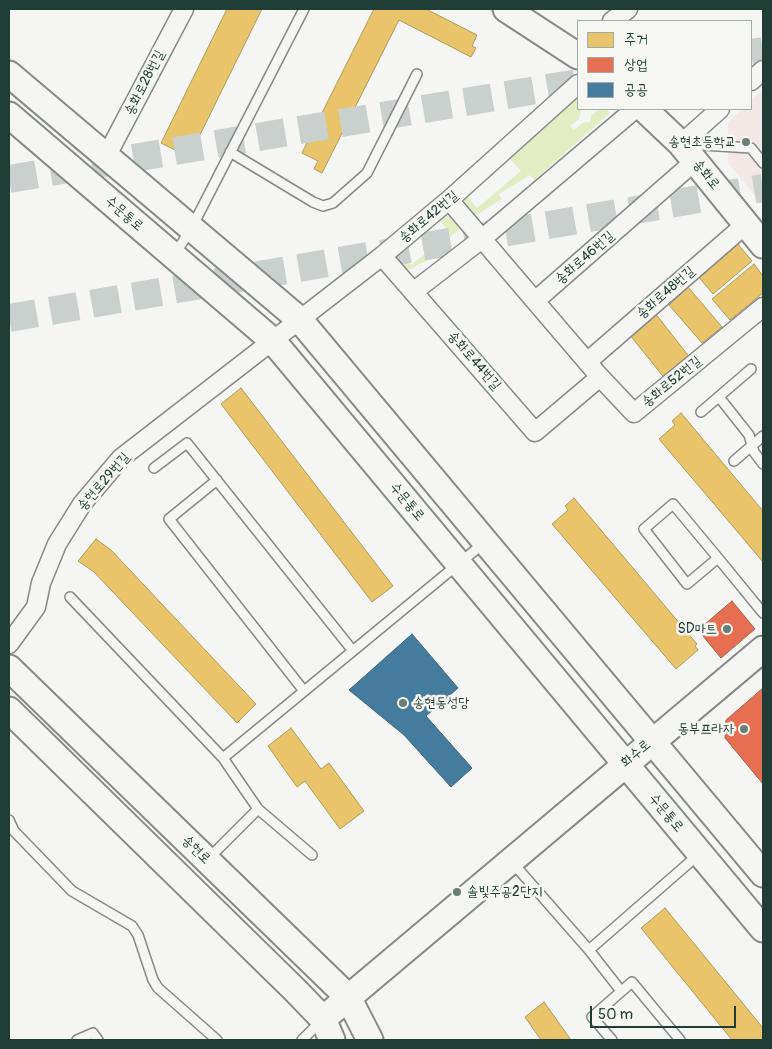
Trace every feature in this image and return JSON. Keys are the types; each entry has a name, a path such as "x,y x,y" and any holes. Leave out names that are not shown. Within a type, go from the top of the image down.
{"street":[{"name":"송화로28번길","path":"106,157 184,9"},
{"path":"506,9 576,52"},
{"path":"613,20 628,9"},
{"path":"752,80 763,70"},
{"path":"9,74 300,320 763,874"},
{"name":"송화로42번길","path":"273,341 382,256 449,200 577,85"},
{"path":"382,256 414,292 483,238 634,110"},
{"name":"송화로","path":"645,110 688,153 763,245"},
{"name":"송화로46번길","path":"535,301 688,153 719,110"},
{"name":"수문통로","path":"9,115 273,341 763,929"},
{"path":"449,200 587,362"},
{"name":"송화로48번길","path":"587,362 746,224"},
{"name":"송화로44번길","path":"414,292 535,432 600,377"},
{"name":"송화로52번길","path":"587,362 634,413 763,307"},
{"name":"송현로29번길","path":"9,644 36,608 41,583 57,544 82,504 121,458 273,341"},
{"name":"화수로","path":"327,1029 348,996 763,649"},
{"name":"송현로","path":"9,668 348,996 370,1040"},
{"path":"9,710 327,1029"}],"lane":[{"path":"174,256 191,229 304,9"},
{"path":"230,152 313,202 322,206 333,203 367,174 417,74"},
{"path":"688,153 751,148 763,163"},
{"path":"701,412 751,369"},
{"path":"718,397 749,435 752,445 763,464"},
{"path":"734,461 763,436"},
{"path":"154,468 187,443 353,651"},
{"path":"217,480 168,519 304,691"},
{"path":"718,558 687,584 644,529 673,504 718,558 763,613"},
{"path":"223,758 485,542"},
{"path":"70,597 223,758 258,809 312,855"},
{"path":"207,861 258,809"},
{"path":"9,820 14,830 72,891 132,926 138,935 153,980 158,988 217,1040"},
{"path":"589,950 700,853"},
{"path":"510,860 589,950 621,990"},
{"path":"612,1040 592,1017 632,982 680,1040"},
{"path":"302,1040 327,1029"},
{"path":"77,1040 92,1033 98,1040"}],"shaded area":[{"name":"송현초등학교","path":"763,90 763,205 728,163 728,122 742,110 752,110 752,100"}],"green space":[{"path":"577,99 577,110 586,110 581,111 579,119 570,126 574,130 582,123 590,122 592,115 598,110 607,110 610,113 534,180 530,175 499,194 502,199 473,217 464,203 466,195 477,208 521,171 509,158"},
{"path":"447,216 454,218 461,227 426,261 403,273 397,265 401,253 411,265 450,233 440,221"}],"building: 주거":[{"path":"227,9 262,9 192,151 188,149 185,155 161,143"},
{"path":"374,9 426,9 477,35 472,46 476,48 471,57 399,20 322,173 314,169 318,161 302,153"},
{"path":"736,242 752,261 713,294 697,275"},
{"path":"754,264 763,276 763,293 730,320 712,299"},
{"path":"688,287 722,327 702,343 669,305"},
{"path":"655,313 691,359 666,380 629,334"},
{"path":"241,388 393,586 372,602 221,404"},
{"path":"681,413 763,511 763,562 659,439 675,425 672,421"},
{"path":"574,498 697,644 695,646 698,650 676,669 552,524 568,510 565,506"},
{"path":"96,539 111,550 256,704 237,723 94,572 78,561"},
{"path":"291,728 321,769 329,763 364,811 340,829 305,781 297,787 268,746"},
{"path":"665,908 763,1028 763,1040 732,1040 641,928"},
{"path":"544,1002 571,1040 541,1040 525,1017"}],"building: 상업":[{"name":"SD마트","path":"732,601 755,629 721,658 698,630"},
{"name":"동부프라자","path":"763,688 763,784 725,738 726,720"}],"building: 공공":[{"name":"송현동성당","path":"412,634 458,688 426,716 472,768 451,787 404,735 349,690"}],"tunnel":[{"path":"752,53 763,51"},
{"path":"9,179 577,83"},
{"path":"9,318 763,188"}],"place":[{"name":"송현초등학교","path":"746,142"},
{"name":"SD마트","path":"727,629"},
{"name":"송현동성당","path":"403,703"},
{"name":"동부프라자","path":"744,729"},
{"name":"솔빛주공2단지","path":"457,892"}]}
